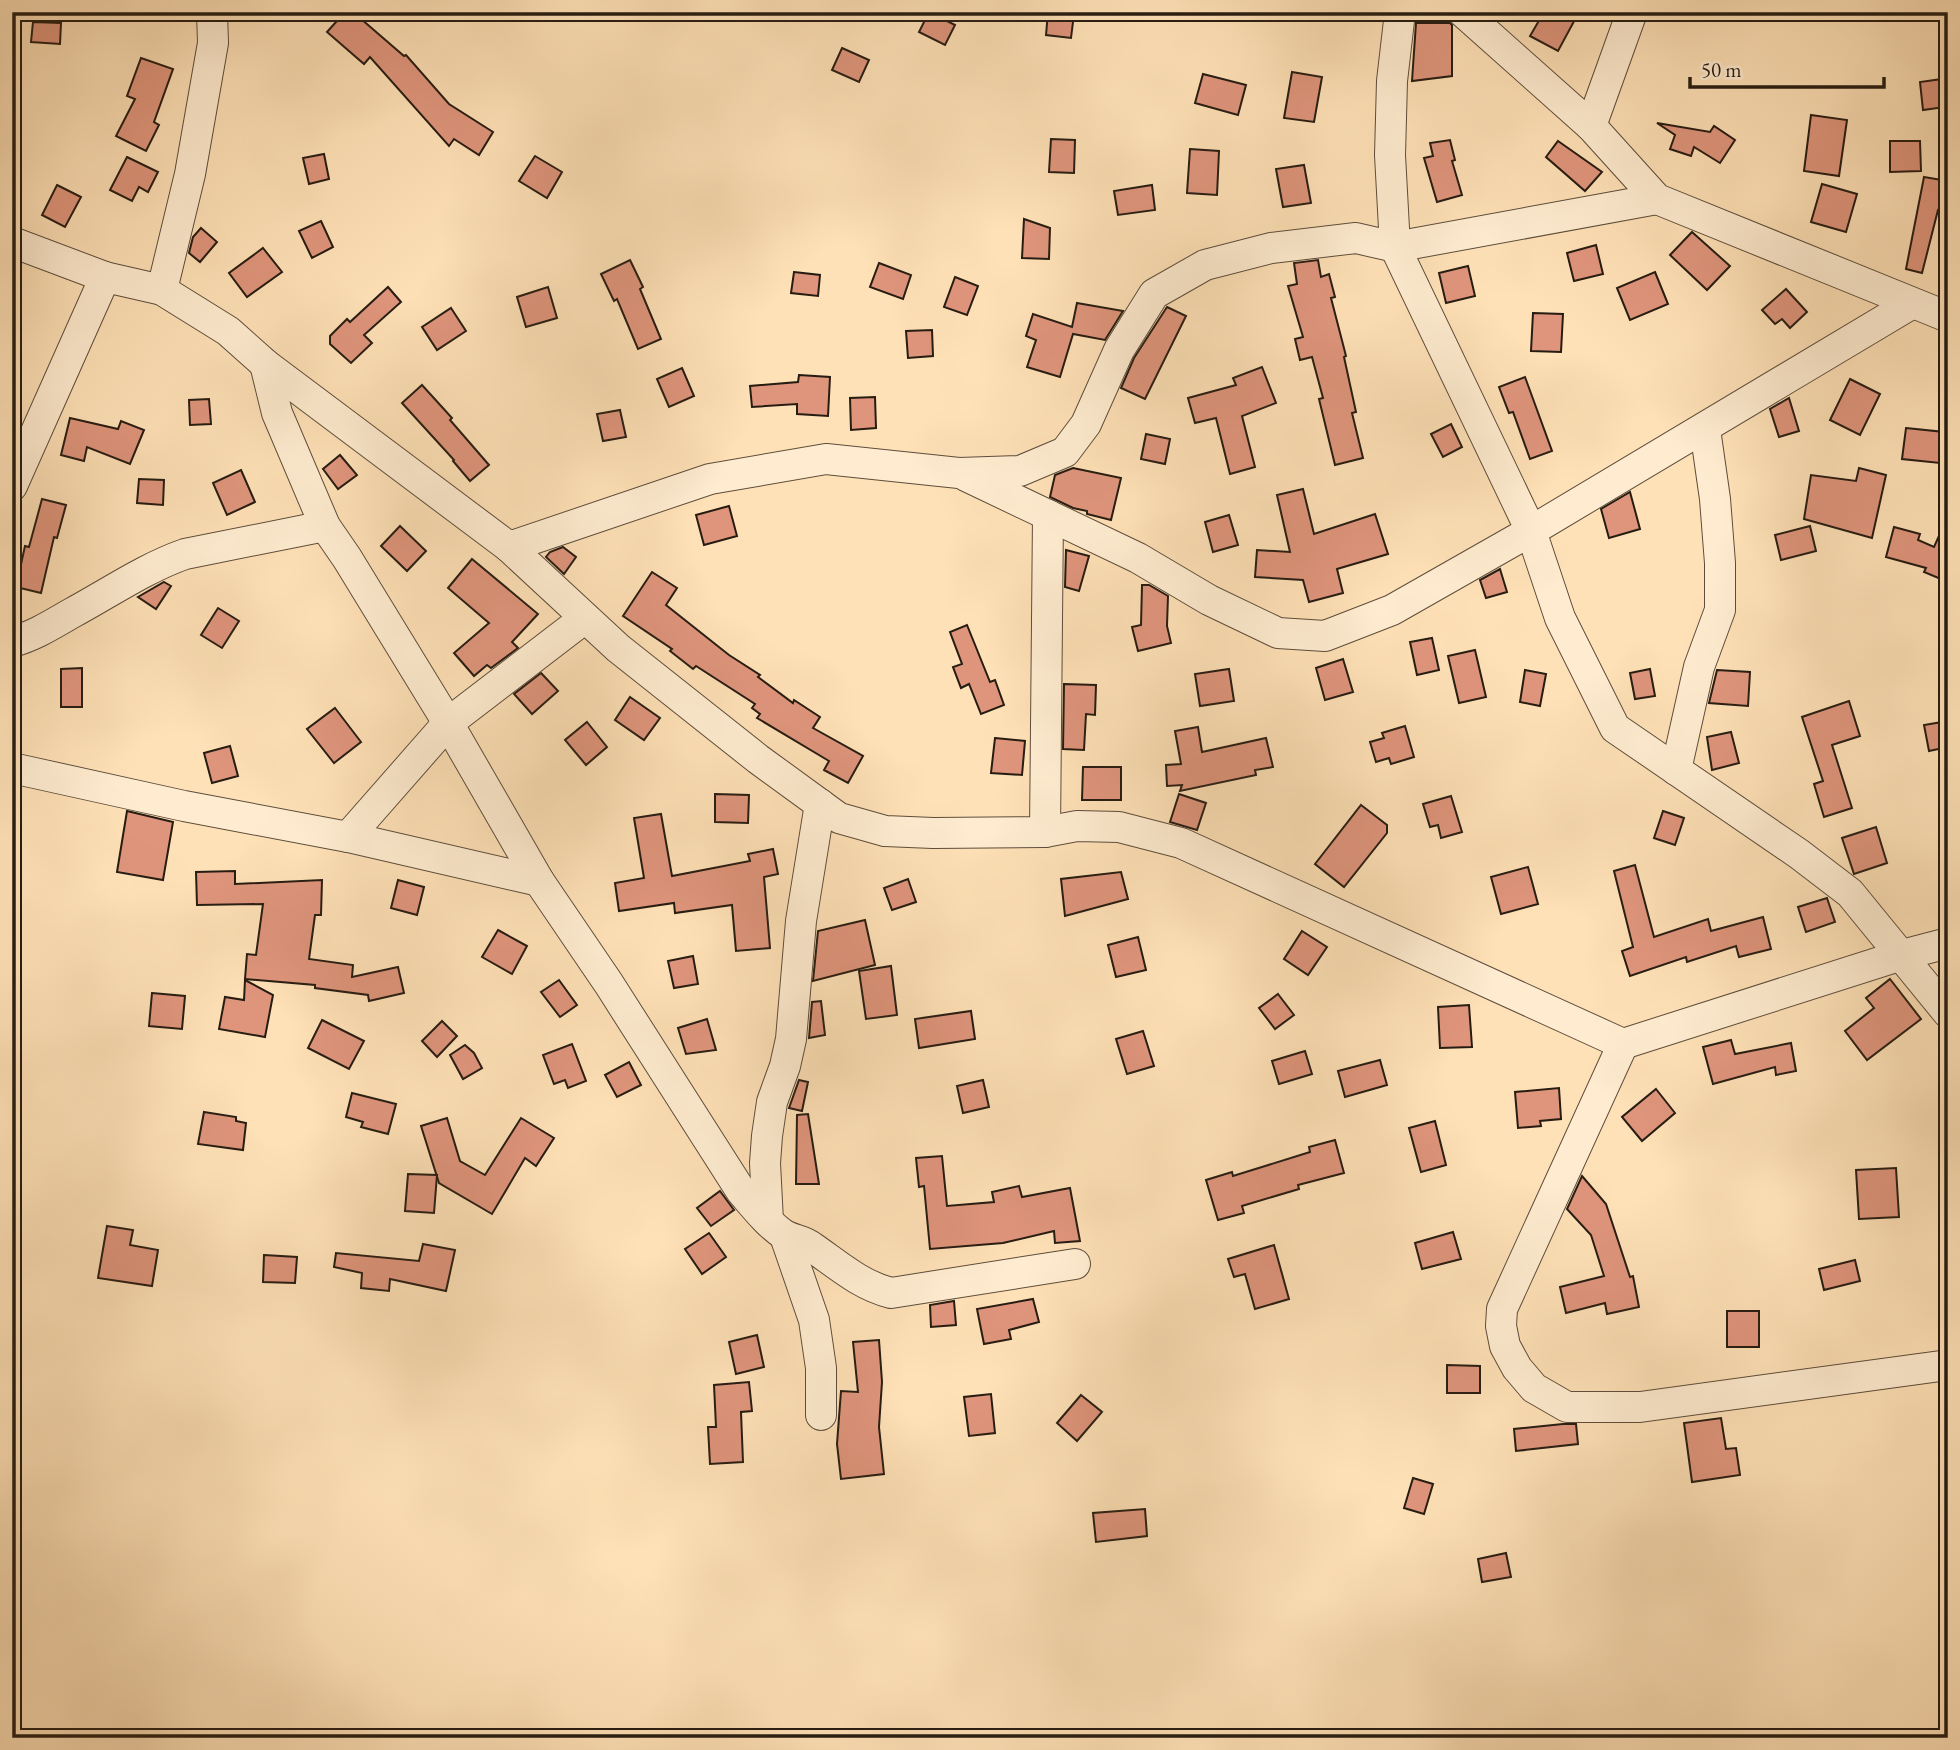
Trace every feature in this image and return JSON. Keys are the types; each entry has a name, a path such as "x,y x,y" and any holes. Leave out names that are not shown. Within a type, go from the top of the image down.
{"street":[{"path":"163,290 190,174 213,43 212,12"},
{"path":"1400,12 1392,81 1390,155 1395,247 1531,531 1560,618 1615,728 1799,854 1850,893 1948,1013"},
{"path":"1463,12 1591,126 1657,199 1948,317"},
{"path":"1591,126 1632,12"},
{"path":"509,547 710,479 826,459 959,473 1020,471 1065,452 1086,425 1119,350 1154,294 1205,265 1271,247 1356,238 1395,247 1657,199"},
{"path":"12,242 105,277 163,290 228,331 265,364 509,547 618,649 758,759 839,818 885,831 933,833 1045,832 1077,826 1119,827 1181,843 1623,1044 1902,955 1948,943"},
{"path":"12,486 105,277"},
{"path":"959,473 1138,558 1209,600 1278,633 1325,636 1392,610 1705,429 1911,304"},
{"path":"265,364 277,413 325,526 448,723 539,881 609,984 741,1191 776,1228 808,1243 864,1284 891,1293 1075,1264"},
{"path":"1676,770 1699,667 1720,610 1720,563 1715,499 1705,429"},
{"path":"1045,832 1048,515"},
{"path":"12,642 26,638 163,562 185,554 325,526"},
{"path":"348,837 448,723 585,618"},
{"path":"12,768 184,806 348,837 539,881"},
{"path":"820,804 800,921 791,1039 772,1102 765,1163 776,1228 814,1320 821,1368 821,1415"},
{"path":"1623,1044 1502,1309 1500,1326 1506,1346 1517,1368 1534,1388 1567,1408 1640,1407 1948,1365"}],"building":[{"path":"345,12 353,12 406,55 449,104 493,132 479,155 454,139 449,146 370,57 364,64 327,32"},
{"path":"929,12 955,25 945,45 919,32"},
{"path":"1048,12 1074,14 1071,38 1046,35"},
{"path":"1544,12 1579,12 1558,51 1530,36"},
{"path":"33,22 61,23 60,44 31,42"},
{"path":"1416,23 1452,25 1452,76 1412,81"},
{"path":"842,48 869,60 859,82 832,70"},
{"path":"141,58 173,69 154,122 159,125 146,151 116,136 135,99 127,96"},
{"path":"1292,72 1322,77 1314,122 1284,118"},
{"path":"1203,74 1246,85 1238,115 1195,103"},
{"path":"1942,79 1945,107 1923,110 1920,82"},
{"path":"1811,115 1847,120 1839,176 1804,171"},
{"path":"1657,123 1710,132 1714,126 1735,140 1720,163 1694,147 1691,156 1670,149 1675,135"},
{"path":"1051,139 1075,140 1074,173 1049,172"},
{"path":"1450,140 1455,160 1452,161 1462,195 1437,202 1424,158 1433,156 1430,143"},
{"path":"1558,141 1602,172 1585,191 1546,157"},
{"path":"1890,141 1920,141 1921,171 1890,172"},
{"path":"1190,149 1219,151 1217,195 1187,193"},
{"path":"324,154 329,179 309,184 303,158"},
{"path":"535,156 562,172 547,198 519,181"},
{"path":"127,157 158,172 148,192 139,187 132,201 110,190"},
{"path":"1304,165 1311,203 1283,207 1276,169"},
{"path":"1924,177 1948,181 1948,212 1938,210 1922,273 1906,269"},
{"path":"1822,184 1857,194 1846,232 1811,222"},
{"path":"57,185 81,197 65,227 42,215"},
{"path":"1152,185 1155,210 1118,215 1114,191"},
{"path":"1024,219 1050,228 1049,259 1022,258"},
{"path":"321,221 333,247 312,258 299,231"},
{"path":"201,228 217,242 200,262 189,253 193,237"},
{"path":"1692,232 1730,266 1707,290 1670,255"},
{"path":"1596,245 1603,274 1574,281 1567,253"},
{"path":"263,248 282,272 247,297 229,273"},
{"path":"630,260 643,287 640,289 661,339 638,349 617,299 614,301 601,274"},
{"path":"1318,260 1321,277 1329,274 1335,297 1331,298 1346,356 1344,357 1356,412 1352,413 1363,458 1335,465 1319,399 1323,398 1312,357 1300,360 1295,339 1303,337 1288,286 1297,284 1294,263"},
{"path":"879,263 911,275 903,299 870,287"},
{"path":"1468,266 1475,296 1446,303 1439,273"},
{"path":"794,272 820,275 818,296 791,293"},
{"path":"1655,272 1668,304 1630,320 1617,288"},
{"path":"955,277 978,286 967,315 944,307"},
{"path":"388,287 401,302 364,335 372,343 351,363 330,344 330,336 347,319 350,322"},
{"path":"548,287 557,318 526,327 517,297"},
{"path":"1786,289 1807,312 1790,328 1782,319 1775,324 1762,310"},
{"path":"1077,303 1123,311 1105,340 1073,334 1060,377 1027,367 1036,340 1026,336 1033,314 1072,327"},
{"path":"1167,307 1186,316 1145,399 1121,388 1134,358"},
{"path":"451,308 466,331 437,350 422,327"},
{"path":"1533,313 1563,314 1561,352 1531,351"},
{"path":"932,330 933,356 908,358 906,331"},
{"path":"1262,367 1276,403 1242,416 1255,467 1230,474 1216,418 1195,423 1188,398 1236,385 1233,378"},
{"path":"682,368 694,396 669,407 657,379"},
{"path":"799,375 830,377 828,416 797,414 797,404 752,407 750,386 798,382"},
{"path":"1525,377 1552,451 1530,459 1513,412 1509,413 1499,387"},
{"path":"1850,379 1880,394 1860,435 1830,420"},
{"path":"422,385 489,465 470,481 402,403"},
{"path":"875,397 876,428 851,430 850,398"},
{"path":"1789,398 1799,431 1779,437 1770,409"},
{"path":"209,399 211,424 190,425 189,400"},
{"path":"620,410 626,437 603,441 597,414"},
{"path":"70,418 118,429 121,421 144,430 130,464 87,447 84,461 61,455"},
{"path":"1451,424 1462,447 1443,457 1431,434"},
{"path":"1906,428 1944,432 1940,463 1902,459"},
{"path":"1146,434 1170,439 1165,464 1141,459"},
{"path":"340,455 357,475 338,489 323,469"},
{"path":"1073,468 1121,478 1111,520 1087,514 1087,511 1073,508 1050,497 1055,475"},
{"path":"1859,468 1886,475 1872,538 1804,519 1811,475 1856,481"},
{"path":"241,470 255,502 227,515 213,483"},
{"path":"139,479 164,480 163,505 137,503"},
{"path":"1303,489 1314,534 1375,514 1388,554 1337,569 1343,593 1309,602 1303,580 1255,577 1257,550 1290,552 1277,495"},
{"path":"1630,492 1640,529 1609,538 1601,509"},
{"path":"42,499 66,505 57,538 54,537 41,593 16,587 25,546 29,547"},
{"path":"729,506 737,536 704,545 696,515"},
{"path":"1229,515 1238,545 1213,552 1205,522"},
{"path":"1948,516 1948,582 1924,572 1926,568 1886,557 1894,527 1920,534 1918,540 1934,547"},
{"path":"400,526 426,551 407,571 381,546"},
{"path":"1810,526 1816,551 1781,560 1775,535"},
{"path":"563,547 576,557 564,574 546,557 550,552"},
{"path":"1066,550 1089,556 1079,591 1065,587"},
{"path":"472,559 538,614 512,642 518,648 491,668 487,665 474,676 454,653 489,623 448,588"},
{"path":"1500,569 1507,592 1486,598 1480,580"},
{"path":"652,572 677,588 666,605 793,703 794,700 820,717 813,728 863,756 848,783 824,770 829,761 757,718 760,714 752,708 755,704 696,666 693,669 670,651 672,649 623,616"},
{"path":"164,582 171,586 156,609 138,597"},
{"path":"1142,585 1149,585 1168,596 1167,626 1171,643 1138,651 1132,627 1141,625"},
{"path":"218,608 239,621 222,648 201,635"},
{"path":"967,625 990,682 995,680 1004,705 981,714 969,684 961,688 953,667 962,664 950,632"},
{"path":"1432,638 1439,670 1417,675 1410,642"},
{"path":"1475,650 1486,697 1459,703 1448,656"},
{"path":"1343,659 1353,692 1325,700 1316,668"},
{"path":"82,668 82,707 61,707 61,669"},
{"path":"1229,669 1234,701 1200,706 1195,674"},
{"path":"1650,669 1655,696 1635,699 1630,673"},
{"path":"1525,670 1546,674 1540,706 1520,702"},
{"path":"1717,670 1750,672 1748,706 1709,703"},
{"path":"541,673 558,691 532,714 514,694"},
{"path":"1064,684 1096,685 1095,715 1086,714 1084,750 1063,749"},
{"path":"630,697 660,718 644,740 615,720"},
{"path":"1849,701 1860,736 1832,745 1852,808 1824,817 1814,784 1823,781 1802,717"},
{"path":"335,708 361,742 334,763 307,729"},
{"path":"1948,721 1948,747 1929,751 1924,725"},
{"path":"587,722 607,747 586,765 565,740"},
{"path":"1405,726 1414,757 1391,764 1389,758 1376,762 1370,742 1384,738 1382,733"},
{"path":"1198,727 1202,752 1266,738 1273,767 1255,770 1256,775 1180,791 1182,785 1167,786 1166,765 1181,764 1175,731"},
{"path":"1731,732 1739,763 1712,770 1707,737"},
{"path":"995,738 1025,741 1022,775 991,773"},
{"path":"230,746 238,776 212,783 204,753"},
{"path":"1083,767 1121,767 1121,800 1082,800"},
{"path":"715,794 749,795 748,823 715,822"},
{"path":"1179,794 1206,803 1197,830 1170,822"},
{"path":"1451,796 1462,832 1441,838 1438,825 1430,827 1423,804"},
{"path":"1361,805 1387,825 1387,833 1344,887 1315,864"},
{"path":"127,811 173,822 163,880 117,872"},
{"path":"1663,811 1684,818 1675,845 1654,838"},
{"path":"661,814 672,876 750,861 748,854 773,849 778,874 764,877 770,948 736,951 732,905 675,913 674,903 619,911 615,883 644,878 634,818"},
{"path":"1876,827 1887,863 1854,874 1842,838"},
{"path":"1635,865 1654,937 1708,919 1711,931 1763,917 1771,949 1739,957 1736,946 1687,962 1686,957 1630,976 1622,951 1633,947 1614,871"},
{"path":"1528,867 1538,904 1501,914 1491,877"},
{"path":"235,871 235,884 322,880 321,915 315,915 309,959 353,965 352,977 398,967 404,993 369,1001 368,995 315,988 315,985 245,979 247,954 256,955 263,904 197,905 196,872"},
{"path":"1121,872 1128,899 1065,916 1061,879"},
{"path":"908,879 916,902 892,910 884,888"},
{"path":"398,880 424,887 417,915 391,908"},
{"path":"1827,898 1835,922 1806,932 1798,907"},
{"path":"865,920 875,965 813,981 818,931"},
{"path":"498,930 527,946 512,974 482,957"},
{"path":"1302,931 1327,947 1308,975 1284,959"},
{"path":"1138,937 1146,970 1116,977 1108,945"},
{"path":"693,956 698,984 674,988 668,961"},
{"path":"891,966 897,1015 866,1019 859,971"},
{"path":"1890,979 1921,1019 1867,1060 1845,1031 1874,1008 1866,998"},
{"path":"245,980 273,995 265,1037 219,1029 225,997 244,1000"},
{"path":"559,980 577,1005 560,1017 541,992"},
{"path":"152,993 185,996 182,1029 149,1026"},
{"path":"1278,994 1294,1015 1275,1029 1259,1008"},
{"path":"821,1001 825,1035 809,1038 812,1002"},
{"path":"1469,1005 1472,1047 1440,1048 1438,1007"},
{"path":"971,1011 975,1039 919,1048 915,1019"},
{"path":"707,1019 716,1050 686,1054 678,1028"},
{"path":"322,1020 364,1041 349,1069 308,1048"},
{"path":"442,1021 457,1036 437,1057 422,1041"},
{"path":"1143,1031 1154,1066 1127,1074 1116,1039"},
{"path":"1731,1040 1735,1054 1791,1043 1796,1071 1776,1075 1775,1067 1713,1084 1703,1047"},
{"path":"572,1044 586,1081 568,1088 565,1080 554,1084 543,1055"},
{"path":"465,1045 474,1053 482,1068 463,1079 450,1055"},
{"path":"1305,1051 1312,1074 1279,1084 1272,1061"},
{"path":"1380,1060 1387,1085 1345,1097 1338,1071"},
{"path":"629,1062 641,1085 617,1097 605,1075"},
{"path":"799,1080 808,1082 802,1111 789,1108"},
{"path":"983,1080 989,1107 963,1113 957,1086"},
{"path":"1559,1088 1561,1119 1540,1121 1541,1126 1518,1128 1515,1092"},
{"path":"1656,1089 1675,1113 1642,1141 1622,1117"},
{"path":"352,1093 396,1104 388,1134 361,1127 363,1122 346,1117"},
{"path":"204,1112 236,1117 236,1121 246,1123 243,1150 198,1144"},
{"path":"808,1114 819,1184 796,1184 797,1115"},
{"path":"447,1118 460,1161 485,1175 521,1118 554,1138 536,1166 525,1158 492,1214 439,1183 421,1126"},
{"path":"1435,1121 1446,1165 1421,1172 1409,1128"},
{"path":"1335,1140 1344,1173 1298,1185 1299,1189 1242,1206 1244,1213 1218,1220 1206,1180 1232,1172 1233,1176 1310,1152 1309,1147"},
{"path":"942,1156 947,1206 994,1202 992,1192 1019,1186 1022,1197 1070,1188 1080,1241 1055,1243 1054,1231 1003,1243 930,1249 924,1186 919,1187 916,1158"},
{"path":"1896,1168 1899,1217 1859,1219 1856,1170"},
{"path":"408,1174 437,1175 434,1213 405,1211"},
{"path":"1582,1176 1606,1204 1630,1277 1633,1276 1639,1307 1607,1314 1605,1303 1566,1313 1560,1287 1604,1276 1591,1235 1567,1209"},
{"path":"720,1191 734,1210 711,1226 697,1208"},
{"path":"107,1226 133,1230 130,1245 158,1250 152,1286 98,1278"},
{"path":"1453,1232 1461,1259 1422,1269 1415,1243"},
{"path":"709,1233 726,1257 702,1274 685,1249"},
{"path":"423,1244 455,1250 446,1291 390,1279 389,1291 361,1288 362,1273 334,1267 336,1253 419,1261"},
{"path":"1274,1245 1289,1299 1255,1309 1245,1274 1234,1277 1228,1259"},
{"path":"264,1255 297,1257 295,1283 263,1282"},
{"path":"1855,1260 1860,1281 1824,1290 1819,1269"},
{"path":"1033,1299 1039,1322 1009,1330 1011,1339 984,1344 977,1309"},
{"path":"954,1301 956,1325 931,1327 930,1305"},
{"path":"1727,1311 1759,1311 1759,1347 1727,1347"},
{"path":"757,1335 764,1367 736,1374 729,1342"},
{"path":"879,1340 882,1382 879,1427 884,1474 841,1479 837,1444 841,1391 858,1392 853,1342"},
{"path":"1447,1365 1480,1366 1480,1393 1447,1393"},
{"path":"749,1382 752,1411 741,1412 743,1462 710,1464 708,1427 716,1427 714,1385"},
{"path":"991,1394 995,1433 969,1436 964,1397"},
{"path":"1081,1395 1102,1412 1077,1441 1057,1423"},
{"path":"1721,1418 1726,1449 1736,1448 1740,1475 1692,1482 1684,1423"},
{"path":"1576,1424 1578,1444 1516,1451 1514,1429"},
{"path":"1413,1478 1433,1484 1424,1514 1404,1508"},
{"path":"1145,1509 1147,1536 1096,1542 1093,1513"},
{"path":"1506,1553 1511,1577 1482,1582 1478,1559"}]}
